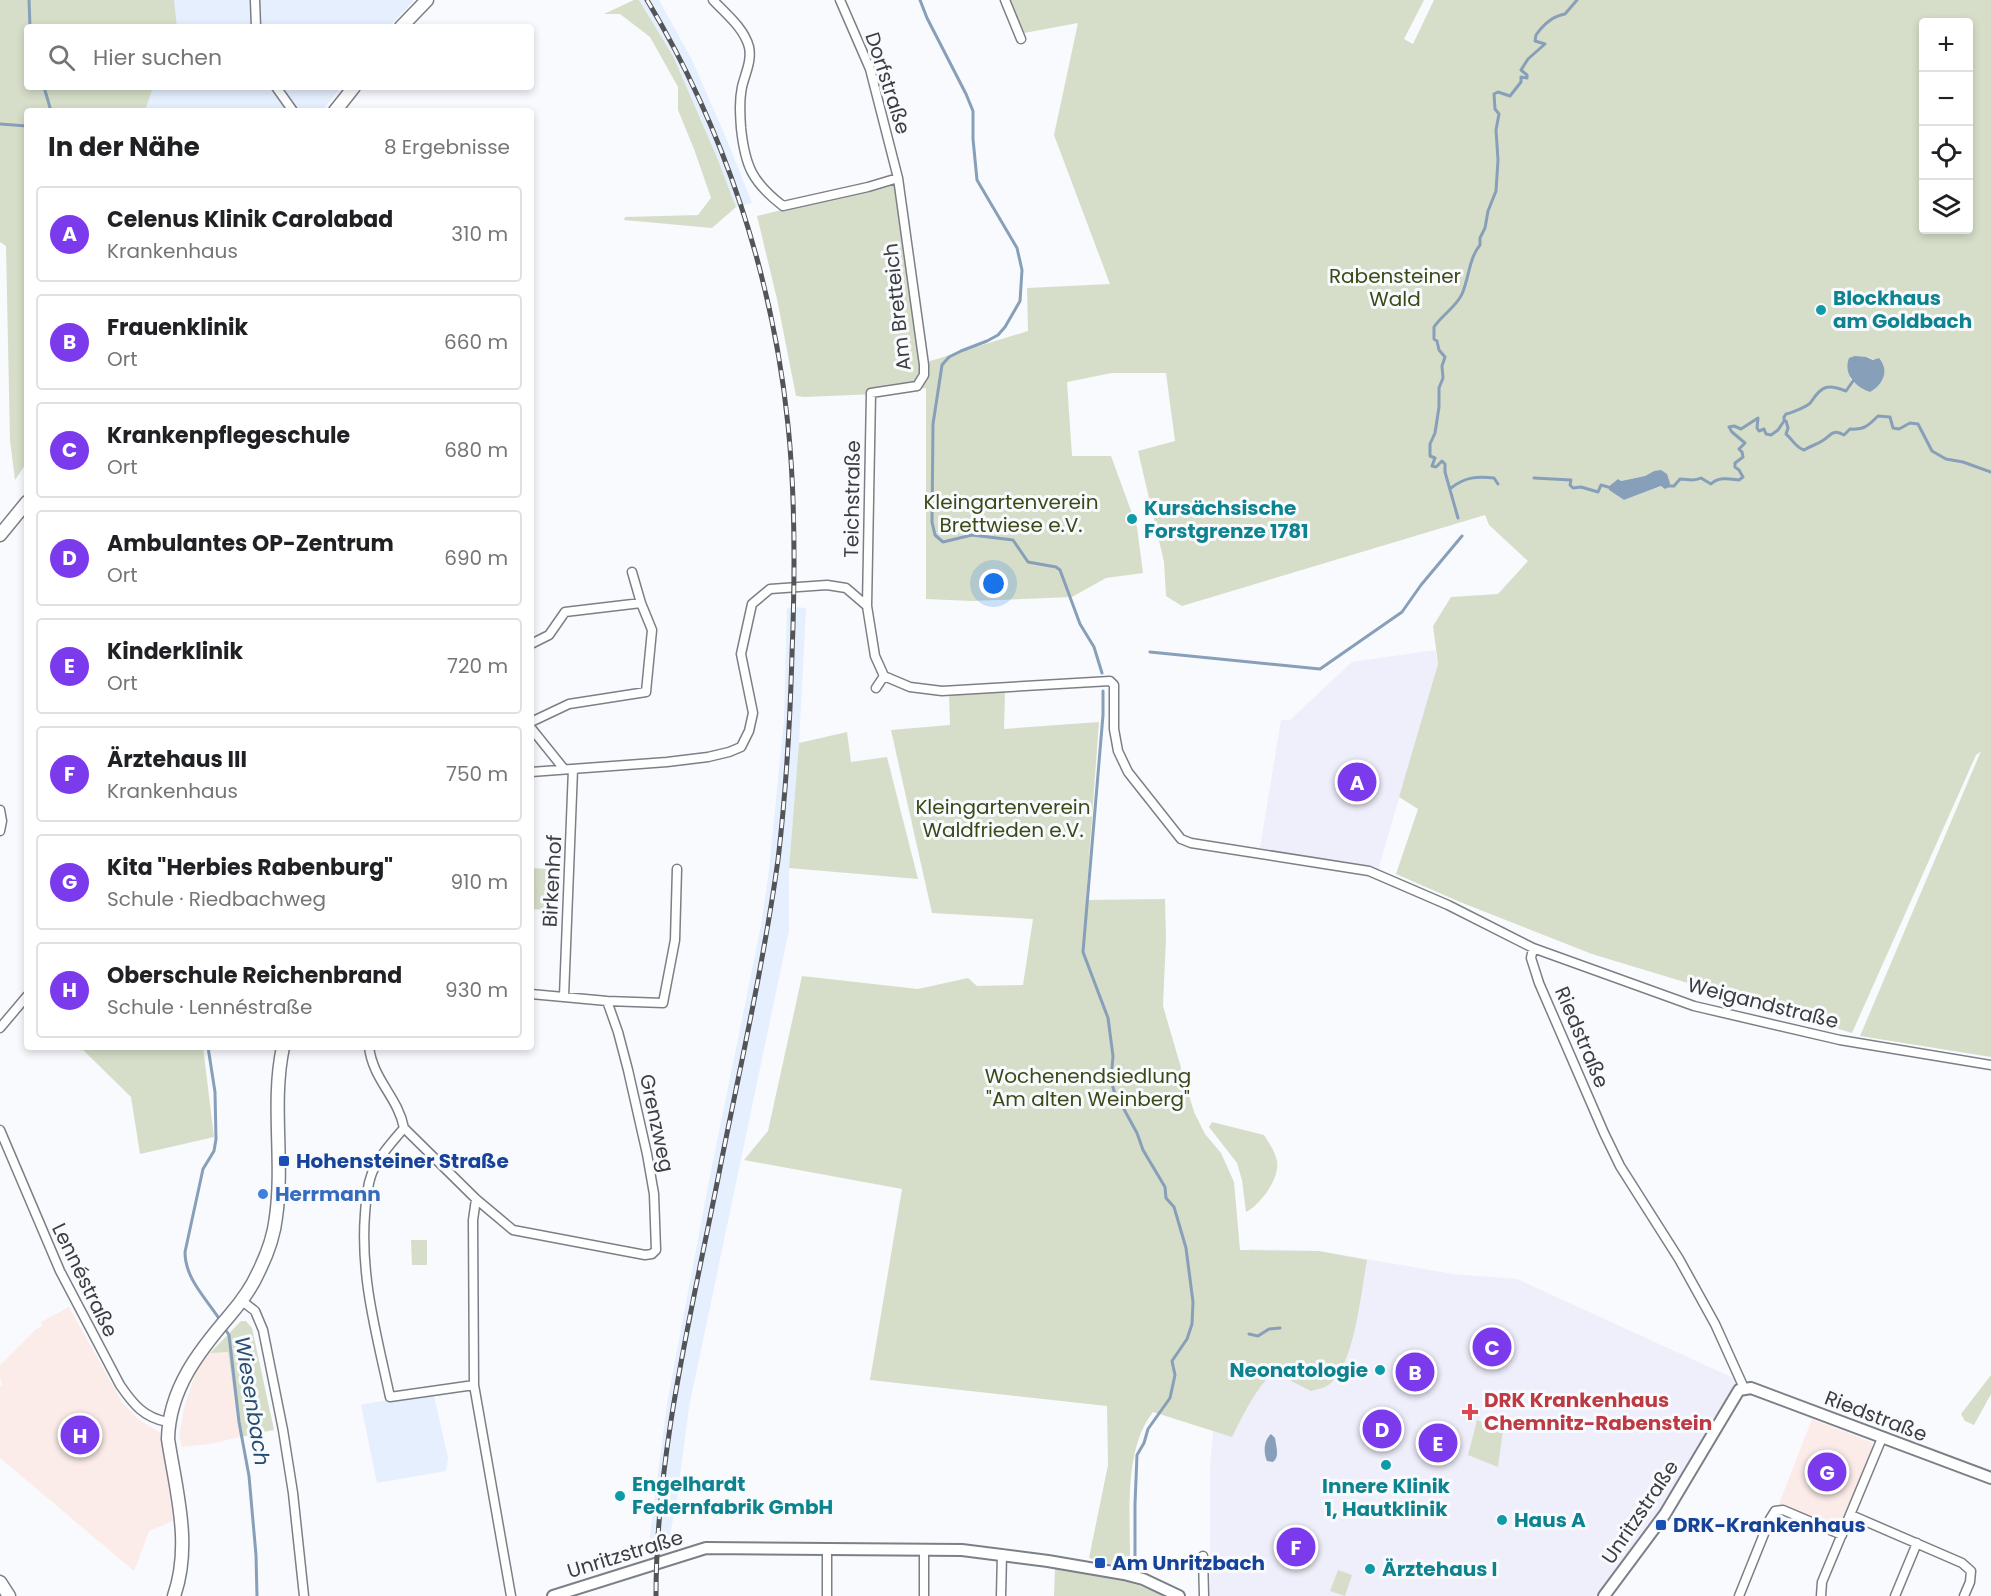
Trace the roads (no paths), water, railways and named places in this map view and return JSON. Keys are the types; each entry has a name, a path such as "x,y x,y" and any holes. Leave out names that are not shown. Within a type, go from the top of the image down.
{"main road":[{"path":"404,24 427,0"},
{"path":"337,108 352,90"},
{"path":"0,535 24,506"},
{"path":"174,1596 184,1547 168,1439 168,1422 171,1408 186,1372 242,1301 266,1256 276,1219 278,1196 278,1089 283,1050"},
{"path":"0,1582 9,1596"}],"street":[{"path":"255,0 256,24"},
{"path":"713,0 741,29 749,49 750,59 740,100 744,158 768,194 783,206 898,178"},
{"name":"Dorfstraße","path":"840,0 870,69 898,178"},
{"path":"1005,0 1021,39"},
{"path":"278,90 291,108"},
{"name":"Am Bretteich","path":"871,393 917,386 924,375 898,178"},
{"name":"Teichstraße","path":"871,393 867,606 875,656 884,676"},
{"path":"534,721 569,704 646,692 652,630 632,572"},
{"path":"534,772 667,762 718,754 741,747 749,731 753,713 741,654 752,604 770,589 827,585 846,588 867,606"},
{"path":"534,642 549,635 565,612 641,603"},
{"path":"876,688 884,676 910,687 942,691 1110,681 1114,685 1114,729 1118,751 1128,772 1182,839 1191,843 1369,871 1448,905 1533,948"},
{"path":"534,731 569,769"},
{"name":"Birkenhof","path":"564,996 569,769"},
{"path":"0,810 2,821 0,831"},
{"path":"534,994 607,1001 663,1003 675,940 677,869"},
{"name":"Weigandstraße","path":"1533,948 1694,1006 1840,1040 1991,1065"},
{"name":"Riedstraße","path":"1533,948 1531,958 1539,983 1604,1133 1620,1166 1679,1259 1710,1315 1744,1388 1750,1388 1991,1478"},
{"path":"0,1028 24,1000"},
{"name":"Grenzweg","path":"476,1199 513,1230 645,1255 656,1250 654,1194 648,1154 623,1050 607,1001"},
{"path":"369,1050 371,1064 402,1116 404,1128 476,1199 473,1220 474,1385 511,1596"},
{"path":"404,1128 372,1173 364,1225 364,1264 370,1313 390,1397 474,1385"},
{"name":"Lennéstraße","path":"0,1130 60,1271 120,1384 130,1401 140,1411 149,1417 168,1422"},
{"path":"242,1301 255,1311 262,1330 283,1430 293,1493 304,1596"},
{"name":"Unritzstraße","path":"1604,1596 1665,1514 1739,1390 1744,1388"},
{"path":"1821,1596 1822,1582 1882,1438"},
{"path":"1739,1596 1775,1510 1783,1510 1842,1535"},
{"path":"1851,1515 1962,1563 1971,1570 1970,1582 1964,1596"},
{"path":"1895,1596 1917,1543"},
{"name":"Unritzstraße","path":"553,1596 706,1548 827,1548 1002,1554 1124,1574 1143,1579 1179,1596"},
{"path":"827,1548 827,1596"},
{"path":"924,1551 924,1596"},
{"path":"1001,1596 1002,1554"},
{"path":"1203,1556 1204,1596"}],"water":[{"path":"1855,356 1873,360 1879,358 1884,367 1884,377 1870,392 1855,383 1849,374 1849,358"},
{"path":"1661,470 1667,474 1670,483 1665,489 1661,486 1624,500 1609,490 1608,487 1618,479 1621,481 1645,476"},
{"path":"1271,1434 1275,1438 1277,1451 1273,1462 1267,1461 1265,1450 1267,1439"}],"waterway":[{"name":"Wiesenbach","path":"29,0 30,24"},
{"path":"920,0 973,111 977,180 1017,248 1022,270 1020,301 1005,327 998,335 949,357 942,365 933,424 932,522 935,535 943,542 972,535 1013,540 1028,562 1056,567 1060,570 1080,624 1094,647 1102,673"},
{"path":"1458,518 1445,472 1445,464 1442,461 1436,467 1432,466 1435,458 1430,456 1445,357 1434,339 1434,327 1462,294 1496,191 1498,160 1496,130 1499,114 1495,109 1494,94 1498,92 1510,96 1521,82 1521,77 1527,78 1521,70 1528,59 1545,44 1535,41 1536,35 1549,22 1565,14 1577,0"},
{"name":"Wiesenbach","path":"45,90 50,108"},
{"path":"0,124 24,126"},
{"path":"1784,421 1786,414 1810,404 1822,389 1834,387 1846,391 1853,381"},
{"path":"1669,486 1674,486 1680,479 1701,478 1711,484 1721,479 1739,480 1743,477 1735,467 1735,463 1743,457 1739,449 1745,443 1729,427 1734,426 1741,429 1758,418 1759,431 1764,429 1766,434 1771,435 1786,421 1788,428 1786,434 1804,450 1834,433 1844,435 1850,429 1865,427 1878,416 1890,417 1893,428 1899,429 1910,423 1918,424 1932,451 1946,459 1963,462 1991,472"},
{"path":"1451,488 1466,479 1477,477 1494,478 1498,484"},
{"path":"1534,478 1571,480 1570,485 1573,488 1581,487 1598,492 1601,485 1608,487"},
{"path":"1150,652 1320,669 1402,612 1421,585 1462,536"},
{"path":"1103,691 1103,715 1083,952 1108,1018 1113,1056 1111,1080 1114,1091 1137,1133 1143,1150 1165,1187 1166,1198 1174,1207 1186,1248 1193,1302 1192,1324 1187,1339 1172,1361 1175,1375 1170,1398 1148,1429 1137,1455 1135,1566"},
{"name":"Wiesenbach","path":"208,1050 215,1092 216,1139 214,1151 203,1169 185,1252 192,1280 220,1320"},
{"path":"1249,1334 1258,1336 1269,1329 1280,1328"},
{"name":"Wiesenbach","path":"225,1329 229,1335 239,1422 249,1476 257,1596"}],"railway":[{"path":"647,0 675,49 699,100 741,205 757,259 781,369 791,454 794,540 789,732 778,860 752,1009 678,1376 662,1486 656,1596"}],"place":[{"name":"Blockhaus am Goldbach","path":"1821,310"},
{"name":"Kursächsische Forstgrenze 1781","path":"1132,519"},
{"name":"Celenus Klinik Carolabad","path":"1357,782"},
{"name":"Hohensteiner Straße","path":"284,1161"},
{"name":"Herrmann","path":"263,1194"},
{"name":"Krankenpflegeschule","path":"1492,1347"},
{"name":"Neonatologie","path":"1380,1370"},
{"name":"Frauenklinik","path":"1415,1372"},
{"name":"DRK Krankenhaus Chemnitz-Rabenstein","path":"1470,1412"},
{"name":"Ambulantes OP-Zentrum","path":"1382,1429"},
{"name":"Oberschule Reichenbrand","path":"80,1435"},
{"name":"Kinderklinik","path":"1438,1443"},
{"name":"Innere Klinik 1, Hautklinik","path":"1386,1465"},
{"name":"Kita \"Herbies Rabenburg\"","path":"1827,1472"},
{"name":"Engelhardt Federnfabrik GmbH","path":"620,1496"},
{"name":"Haus A","path":"1502,1520"},
{"name":"DRK-Krankenhaus","path":"1661,1525"},
{"name":"Ärztehaus III","path":"1296,1547"},
{"name":"Am Unritzbach","path":"1100,1563"},
{"name":"Ärztehaus I","path":"1370,1569"}],"park label":[{"name":"Rabensteiner Wald","path":"1395,288"},
{"name":"Kleingartenverein Brettwiese e.V.","path":"1011,514"},
{"name":"Kleingartenverein Waldfrieden e.V.","path":"1003,818"},
{"name":"Wochenendsiedlung \"Am alten Weinberg\"","path":"1088,1088"}]}
